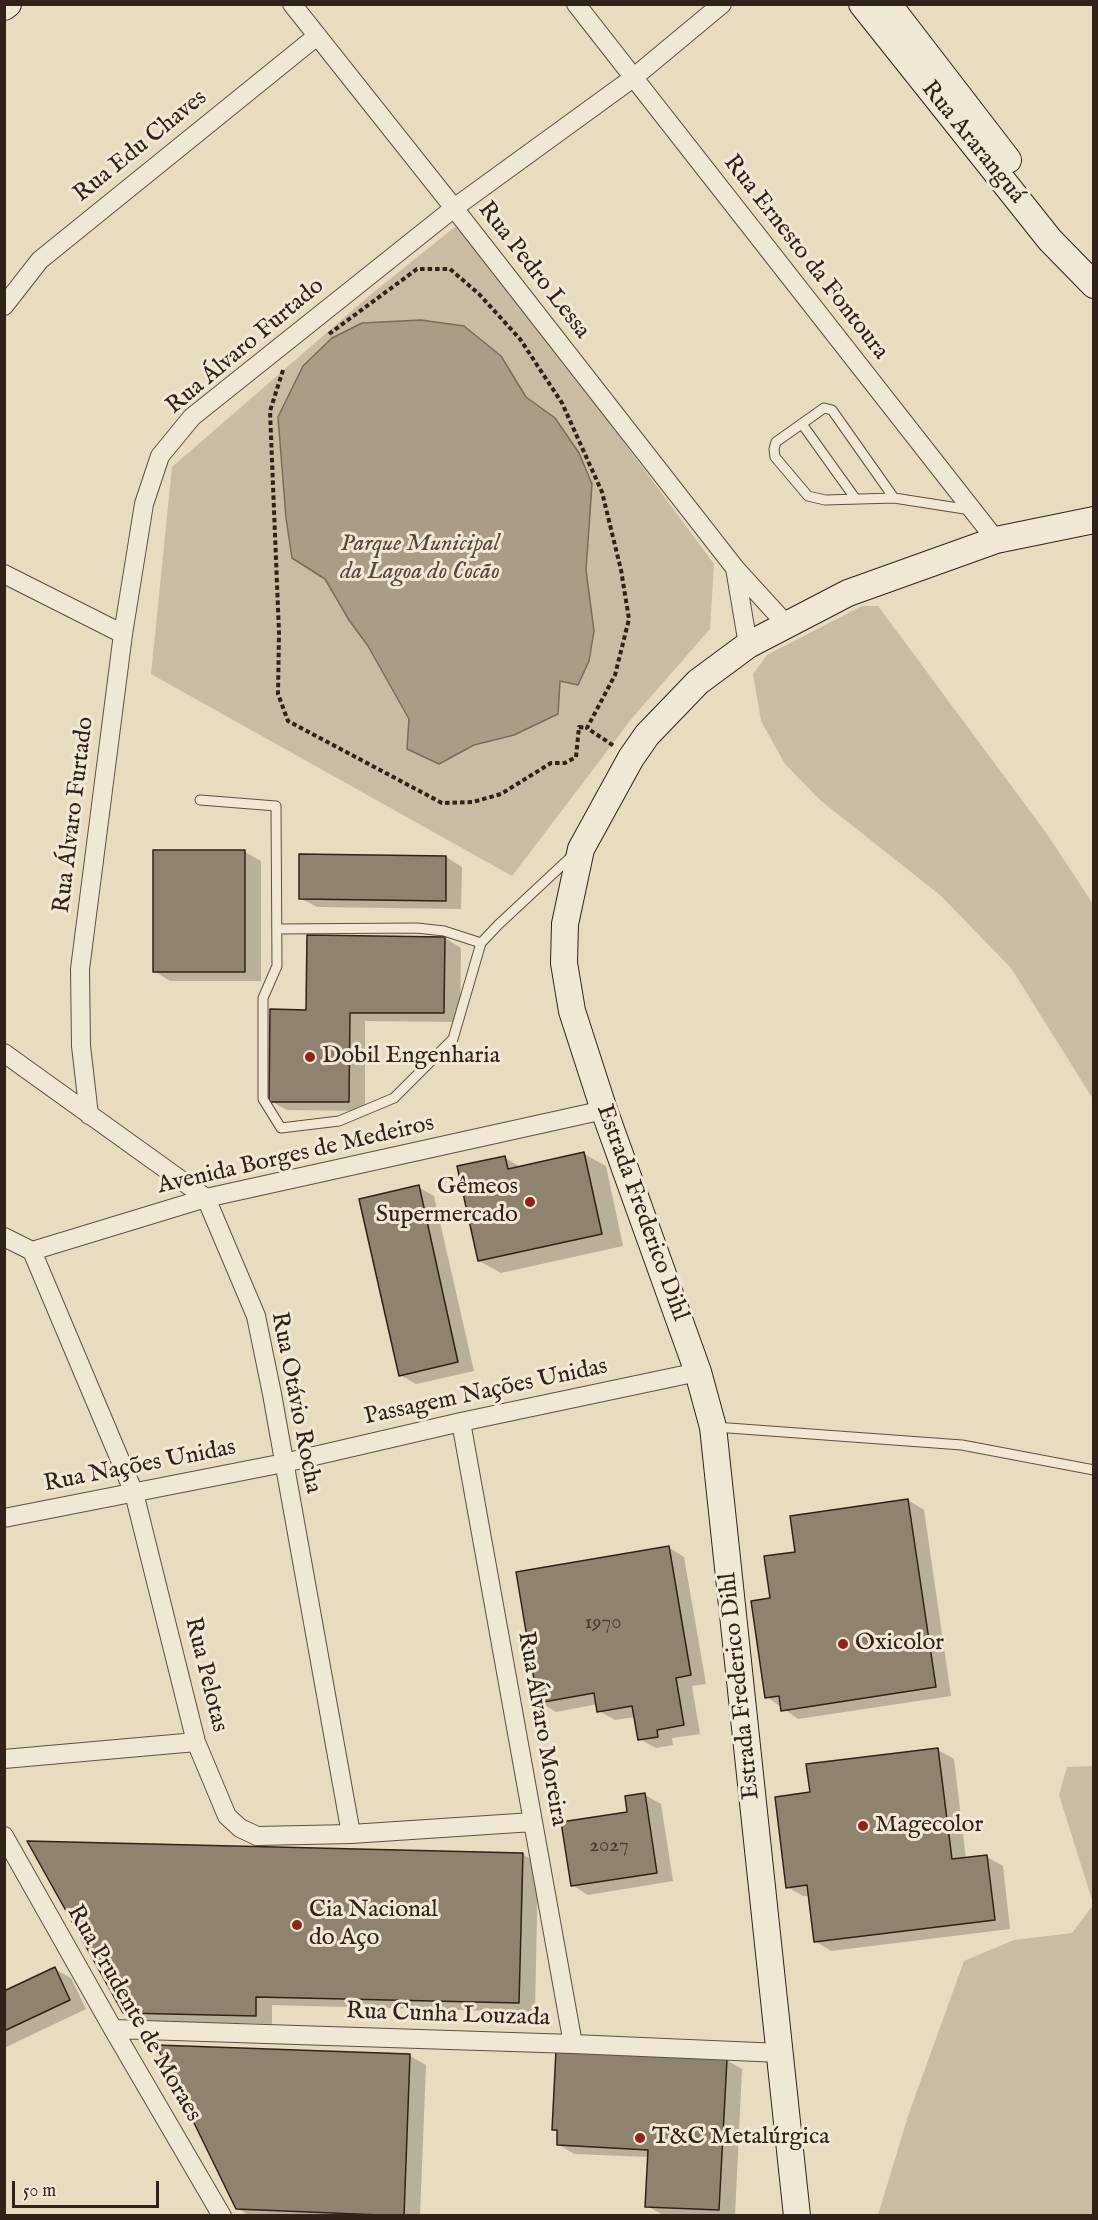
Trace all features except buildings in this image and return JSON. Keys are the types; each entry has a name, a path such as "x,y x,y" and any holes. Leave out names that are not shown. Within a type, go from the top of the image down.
{"main road":[{"name":"Rua Araranguá","path":"862,4 1050,240 1090,281"},
{"name":"Rua Araranguá","path":"888,4 1063,230 1090,281"},
{"name":"Estrada Frederico Dihl","path":"799,2214 713,1427 698,1372 604,1110 572,1011 564,963 565,924 581,849 632,758 648,735 698,682 748,645 848,593 996,540 1094,520"}],"street":[{"name":"Rua Pedro Lessa","path":"292,4 735,568 786,624"},
{"name":"Rua Ernesto da Fontoura","path":"576,4 996,540"},
{"name":"Rua Álvaro Furtado","path":"89,1115 81,1046 80,969 123,633 144,504 160,456 192,417 454,208 633,78 722,4"},
{"name":"Rua Edu Chaves","path":"4,306 40,260 317,36"},
{"name":"Rua Pedro Lessa","path":"735,568 748,645"},
{"path":"4,574 123,633"},
{"path":"4,1053 206,1198"},
{"name":"Avenida Borges de Medeiros","path":"32,1251 206,1198 604,1110"},
{"name":"Rua Otávio Rocha","path":"206,1198 256,1316 273,1394 351,1833"},
{"path":"4,1237 32,1251"},
{"name":"Rua Pelotas","path":"32,1251 134,1493 196,1742 227,1816 240,1828 257,1836 533,1822"},
{"name":"Passagem Nações Unidas","path":"284,1463 461,1422 698,1372"},
{"name":"Rua Álvaro Moreira","path":"461,1422 573,2044"},
{"name":"Rua Nações Unidas","path":"4,1518 284,1463"},
{"path":"4,1759 196,1742"},
{"name":"Rua Prudente de Moraes","path":"4,1836 222,2216"},
{"name":"Rua Cunha Louzada","path":"113,2029 781,2053"}],"lane":[{"path":"894,498 832,410 824,408 777,442 774,449 776,457 808,496 825,500 894,498 973,511"},
{"path":"802,424 855,498"},
{"path":"200,800 276,806 277,966 263,998 263,1099 281,1128 339,1122 394,1098 453,1039 481,943 581,849"},
{"path":"277,929 417,928 444,931 481,943"},
{"path":"713,1427 962,1445 1093,1471"}],"path":[{"path":"328,335 417,270 450,269 479,294 520,339 538,366 562,403 602,492 621,570 629,620 615,675 587,728"},
{"path":"290,364 281,372 270,411 279,633 278,694 288,721 442,803 473,802 501,794 551,763 565,764 576,757 579,728 587,728 632,758"}],"green space":[{"name":"Parque Municipal da Lagoa do Cocão","path":"461,222 714,564 710,629 633,717 512,876 151,674 172,467 369,296"},
{"path":"862,606 878,606 1047,834 1093,904 1093,1099 1011,968 940,895 820,800 785,764 761,721 753,674 767,655"},
{"path":"1094,1766 1093,1903 1059,1795 1067,1767"},
{"path":"1093,1905 1093,2215 878,2215 908,2116 964,1961 1014,1940 1072,1933"}],"shaded area":[{"path":"421,320 464,326 501,356 526,397 555,418 579,453 592,484 586,570 594,631 589,661 578,685 560,681 558,714 514,735 474,745 439,764 407,749 409,719 368,646 349,620 325,579 292,558 286,518 278,417 303,366 332,338 362,323"}],"place":[{"name":"Dobil Engenharia","path":"310,1057"},
{"name":"Gêmeos Supermercado","path":"530,1202"},
{"name":"Oxicolor","path":"843,1644"},
{"name":"Magecolor","path":"863,1826"},
{"name":"Cia Nacional do Aço","path":"297,1925"},
{"name":"T&C Metalúrgica","path":"640,2138"}]}
